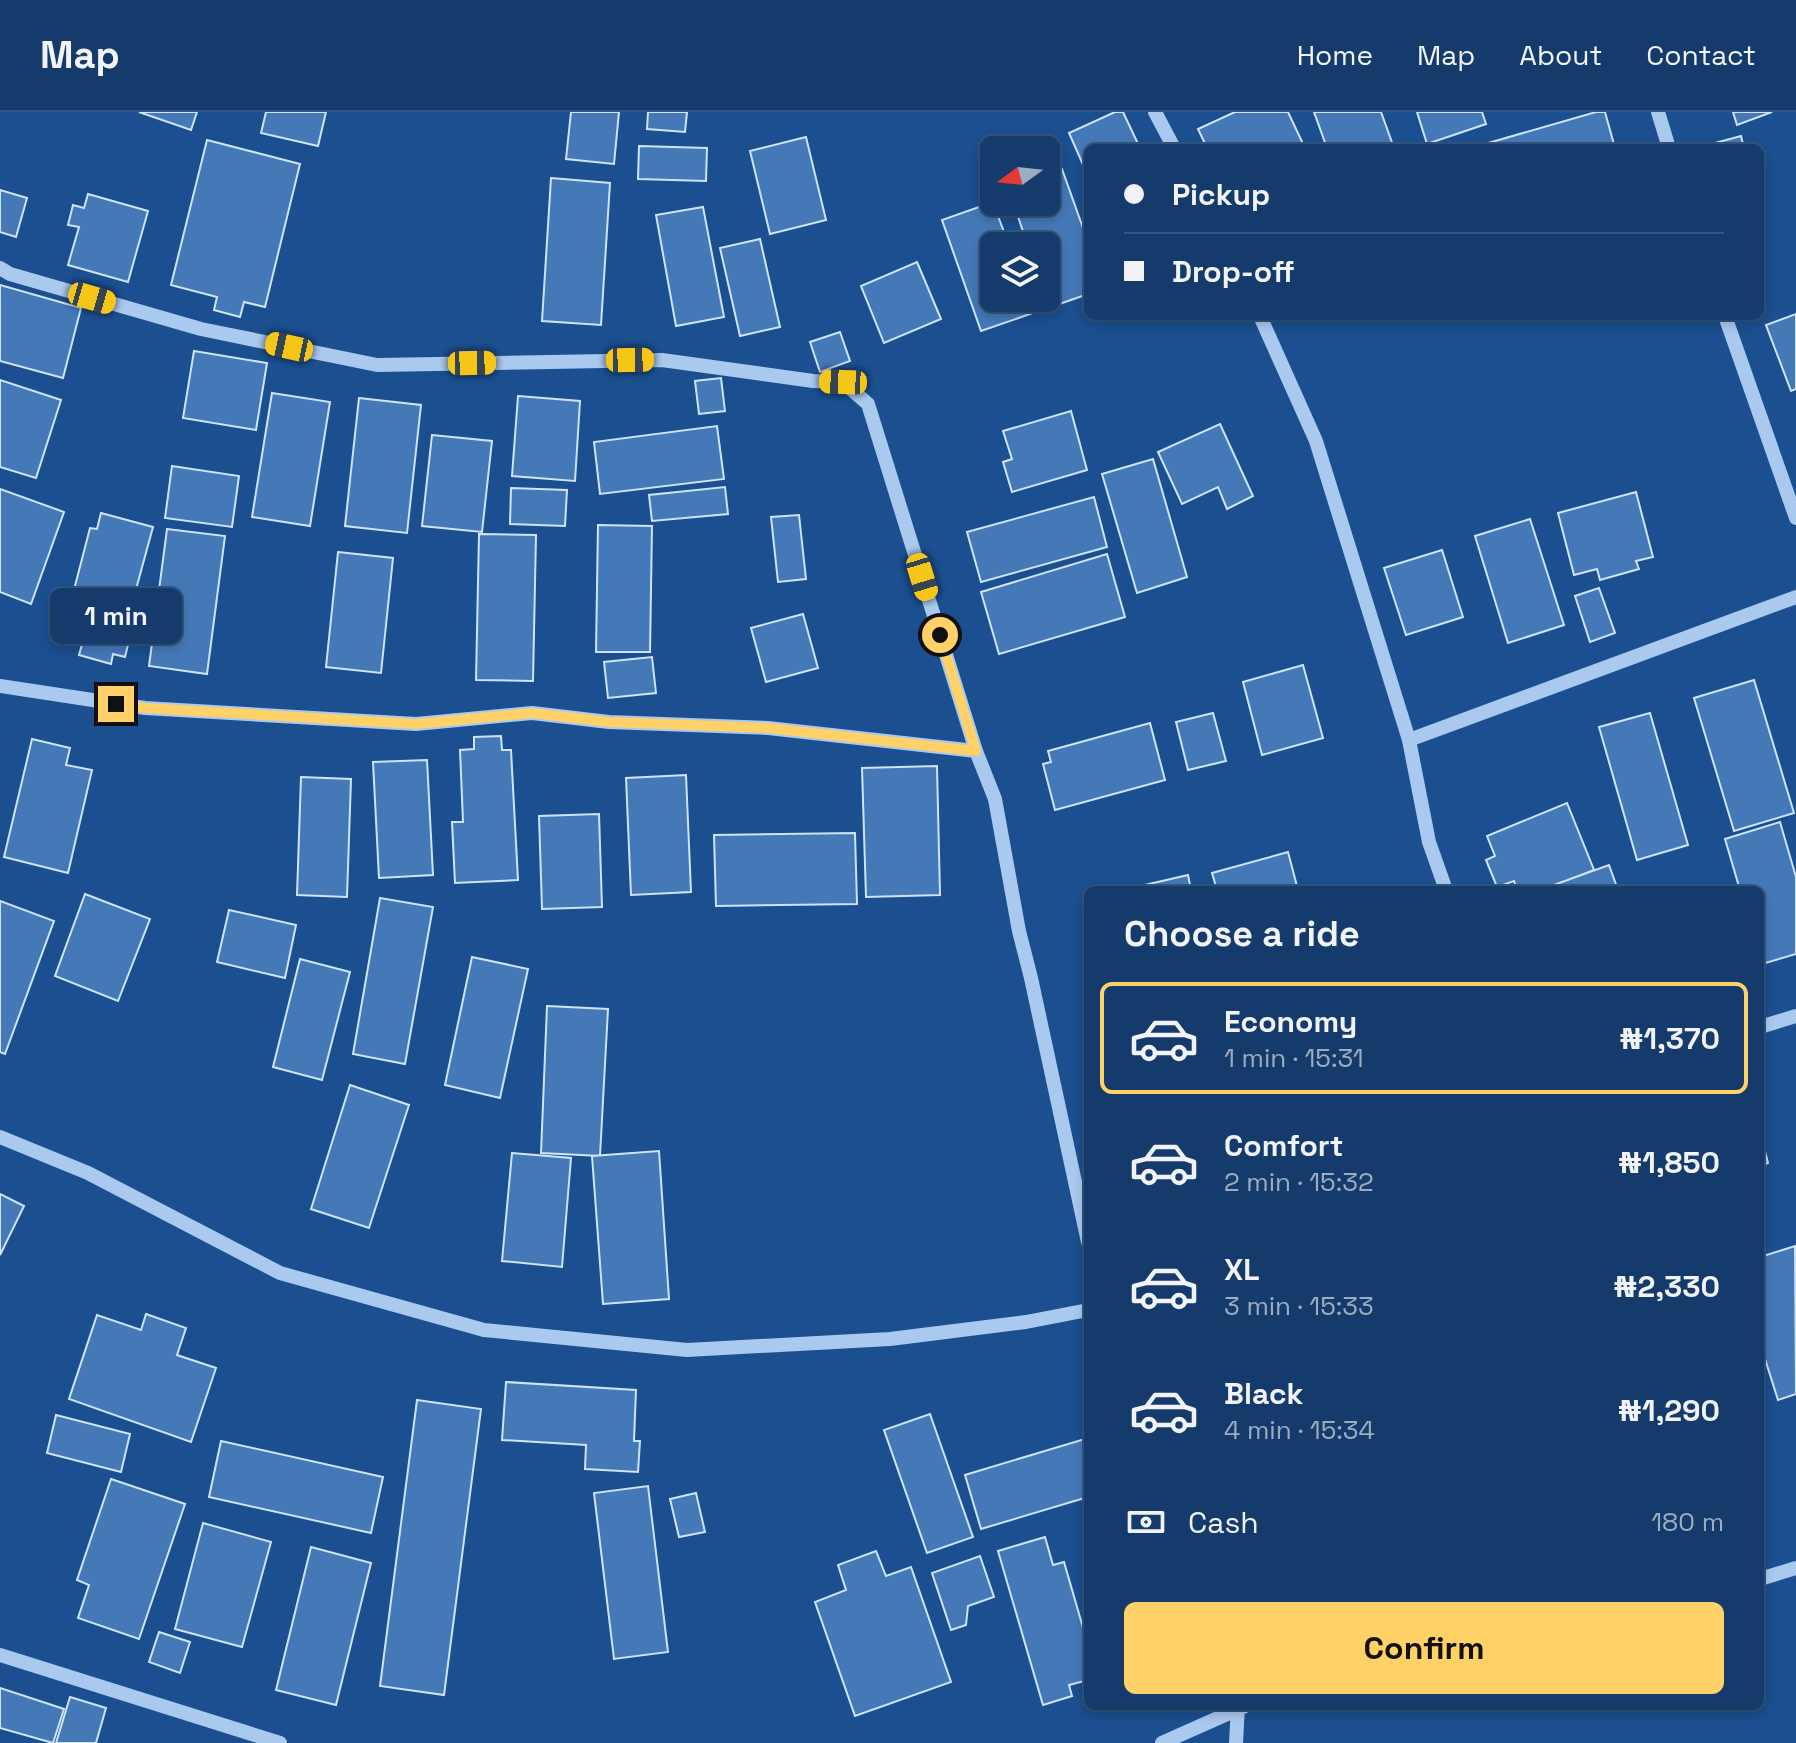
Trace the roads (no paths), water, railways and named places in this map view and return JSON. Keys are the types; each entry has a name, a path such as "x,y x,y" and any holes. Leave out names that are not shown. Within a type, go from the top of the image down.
{"street":[{"path":"1155,112 1172,144"},
{"path":"1658,112 1668,144"},
{"path":"0,268 10,274 201,329 377,365 662,360 813,381 843,382 868,404 976,751 995,799 1019,931 1084,1223"},
{"path":"1262,320 1316,441 1409,740 1429,842 1445,886"},
{"path":"1726,320 1796,518"},
{"path":"1409,740 1796,597"},
{"path":"0,686 145,708 416,724 532,713 609,722 768,728 976,751"},
{"path":"1764,1026 1796,1016"},
{"path":"0,1137 88,1173 280,1273 484,1330 687,1350 890,1339 1026,1322 1084,1311"},
{"path":"1764,1578 1796,1568"},
{"path":"0,1655 280,1743"},
{"path":"1162,1743 1234,1710"},
{"path":"1236,1743 1241,1710"}]}
